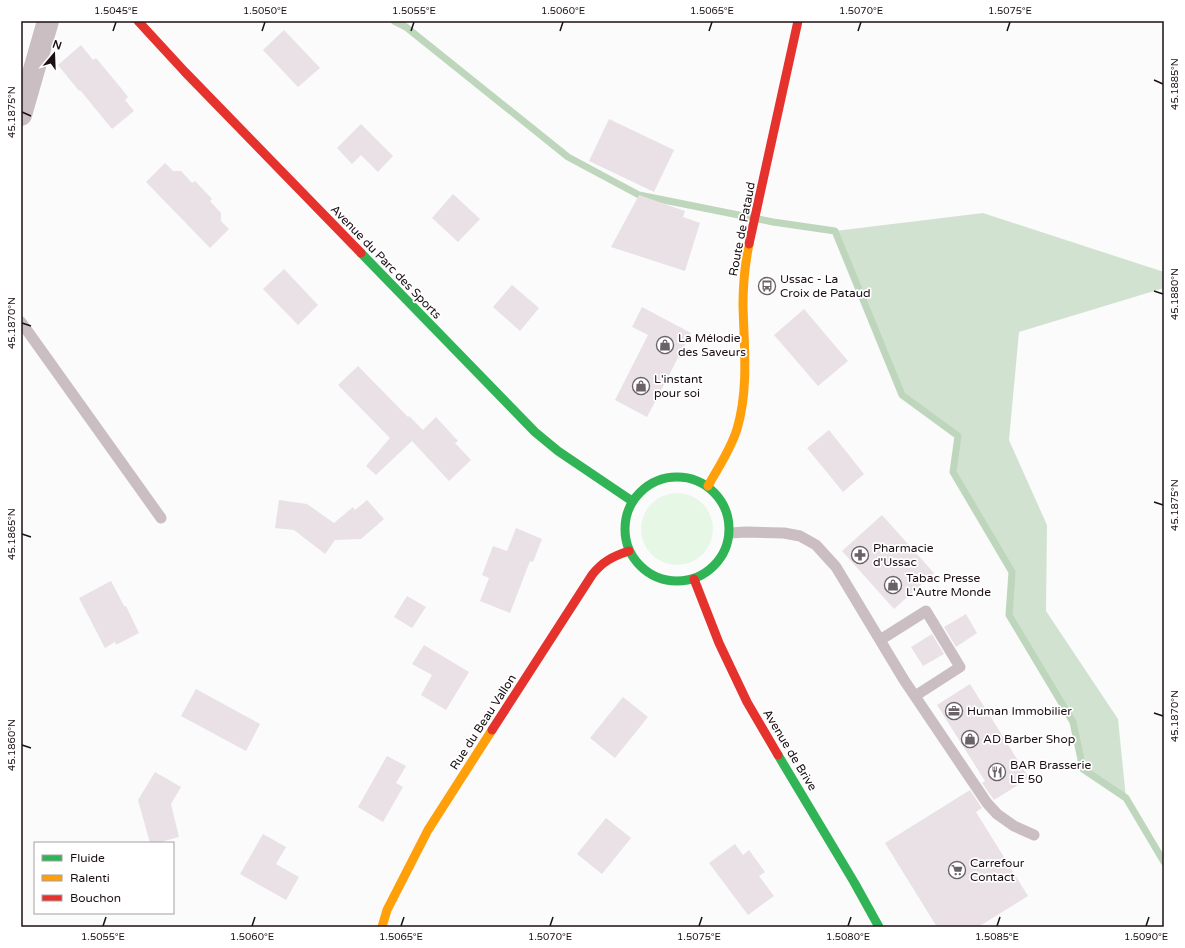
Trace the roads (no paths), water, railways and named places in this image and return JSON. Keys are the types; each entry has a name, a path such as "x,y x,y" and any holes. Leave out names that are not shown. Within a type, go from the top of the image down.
{"street":[{"path":"21,116 48,21"},
{"name":"Avenue du Parc des Sports","path":"138,21 190,78 514,412 547,442 632,501"},
{"name":"Route de Pataud","path":"708,486 728,451 737,429 743,399 745,379 743,303 744,276 748,249 798,21"},
{"path":"676,476 693,479 708,486 725,507 729,522 730,533 724,553 712,569 694,579 681,582 656,578 645,571 636,562 629,551 624,534 626,517 632,501 644,488 659,480 676,476"},
{"name":"Rue du Beau Vallon","path":"382,927 387,910 428,830 587,581 599,566 612,556 629,551"},
{"name":"Avenue de Brive","path":"694,579 719,643 747,702 880,927"}],"lane":[{"path":"21,322 161,518"},
{"path":"730,533 784,533 800,536 816,545 836,567 915,696 987,803 997,814 1014,826 1034,835"},
{"path":"880,640 926,611 960,667 915,696"}],"waterway":[{"path":"394,21 406,27 568,157 639,195 773,222 835,231 902,395 958,436 953,472 1012,572 1009,615 1073,722 1083,769 1126,798 1164,862"}],"place":[{"name":"Ussac - La Croix de Pataud","path":"767,286"},
{"name":"La Mélodie des Saveurs","path":"665,345"},
{"name":"L'instant pour soi","path":"641,386"},
{"name":"Pharmacie d'Ussac","path":"860,555"},
{"name":"Tabac Presse L'Autre Monde","path":"893,585"},
{"name":"Human Immobilier","path":"954,711"},
{"name":"AD Barber Shop","path":"970,739"},
{"name":"BAR Brasserie LE 50","path":"997,772"},
{"name":"Carrefour Contact","path":"957,870"}]}
